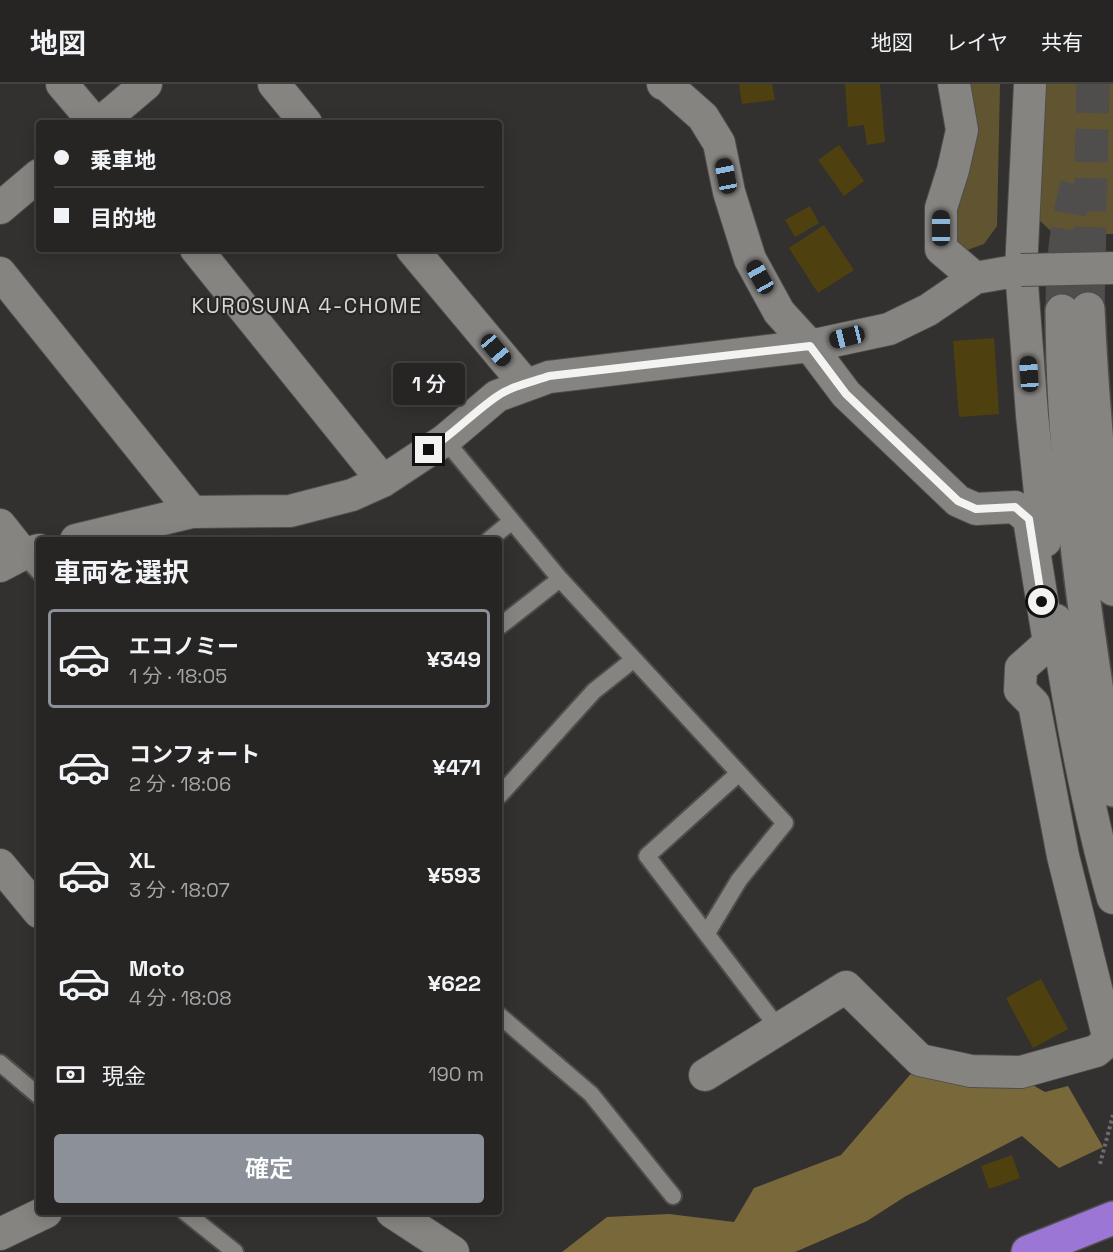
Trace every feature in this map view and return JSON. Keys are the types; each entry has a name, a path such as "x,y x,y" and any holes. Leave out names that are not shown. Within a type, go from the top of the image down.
{"highway":[{"path":"1028,1252 1113,1218"}],"street":[{"path":"62,84 92,120"},
{"path":"104,120 146,84"},
{"path":"274,84 304,120"},
{"path":"663,84 703,117 719,143 729,192 750,260 778,312 810,346 846,394 958,501 976,509 1015,507 1029,519 1049,643 1021,668 1020,690 1034,704 1063,856 1109,1040 1096,1051 1022,1072 971,1071 920,1060 846,987 705,1075"},
{"path":"954,84 962,130 941,208 941,249 975,278"},
{"path":"1030,84 1021,270 1043,526 1062,655 1096,840 1113,898"},
{"path":"0,208 36,177"},
{"path":"198,252 382,481"},
{"path":"415,252 525,384"},
{"path":"103,537 138,533 192,512 290,511 352,495 382,481 445,440 497,396 549,376 810,346 889,328 928,310 975,278 1021,270 1113,268"},
{"path":"0,273 192,512"},
{"path":"1113,589 1093,403 1075,310 1063,368 1066,432 1077,560 1113,790"},
{"path":"0,525 25,560"},
{"path":"0,865 36,908"},
{"path":"0,1234 40,1215"},
{"path":"397,1215 453,1252"}],"lane":[{"path":"445,440 560,579 785,823 740,880 707,933"},
{"path":"493,537 512,521"},
{"path":"502,624 560,579"},
{"path":"502,793 594,691 633,660"},
{"path":"739,773 647,856 779,1029"},
{"path":"502,1018 591,1094 673,1196"},
{"path":"0,1064 36,1094"},
{"path":"188,1215 235,1252"}],"path":[{"path":"1100,1164 1113,1115"}],"shaded area":[{"path":"964,84 1000,84 997,226 984,244 956,254 953,240"},
{"path":"1041,84 1113,84 1113,234 1055,235 1035,216"},
{"path":"915,1069 961,1085 1022,1079 1045,1092 1068,1086 1103,1147 1059,1168 1022,1136 906,1196 867,1221 795,1252 562,1252 607,1217 669,1214 734,1222 754,1188 841,1155"}],"building":[{"path":"739,84 772,84 775,100 742,104"},
{"path":"845,84 880,84 885,142 867,145 864,125 848,127"},
{"path":"839,145 864,181 844,196 818,160"},
{"path":"810,206 819,223 795,237 785,220"},
{"path":"824,225 854,270 818,293 789,248"},
{"path":"994,338 999,414 959,417 953,341"},
{"path":"1041,979 1068,1029 1033,1048 1006,998"},
{"path":"1012,1155 1020,1178 989,1189 981,1166"}],"tunnel":[{"path":"1088,309 1093,84"},
{"path":"1062,311 1065,248 1077,185"}],"district":[{"name":"KUROSUNA 4-CHOME","path":"307,306"}],"route":[{"path":"429,450 445,440 497,396 549,376 810,346 846,394 958,501 976,509 1015,507 1029,519 1042,602"}]}
